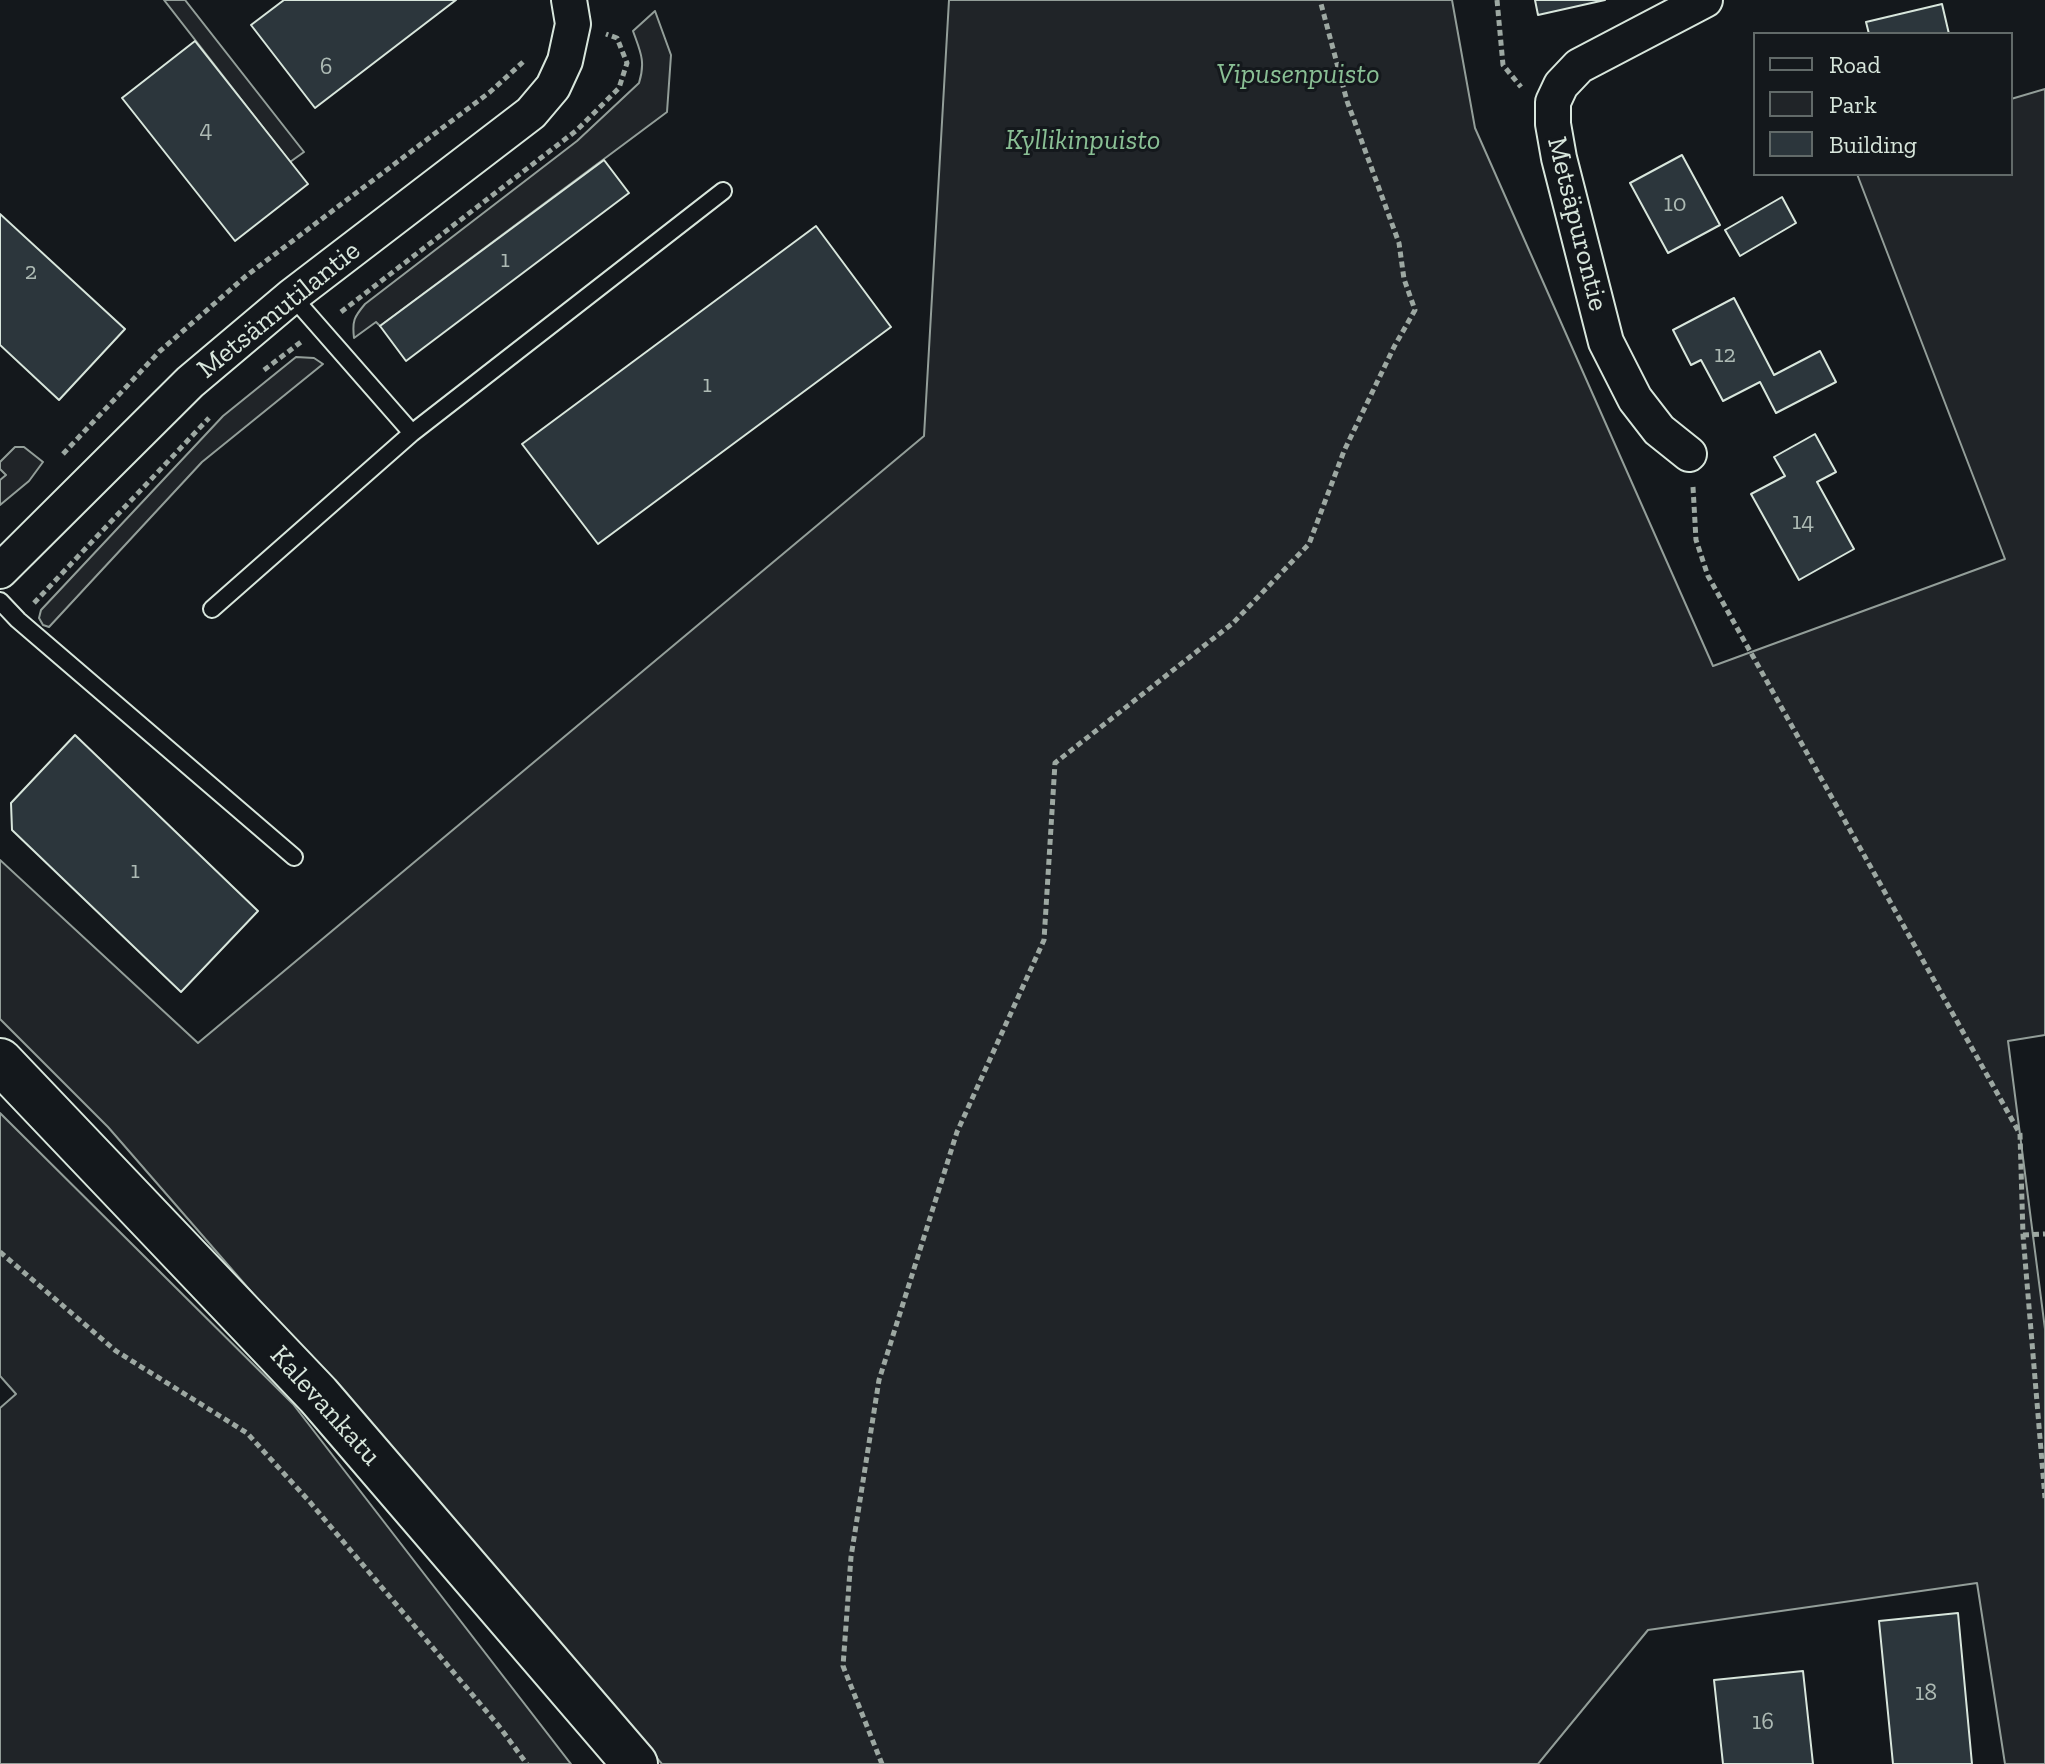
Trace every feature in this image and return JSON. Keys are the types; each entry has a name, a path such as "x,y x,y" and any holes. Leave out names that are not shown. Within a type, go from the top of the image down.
{"main road":[{"name":"Kalevankatu","path":"0,1061 318,1395 635,1764"}],"street":[{"name":"Metsämutilantie","path":"0,571 190,382 292,296 531,113 553,87 565,61 573,24 569,0"},
{"name":"Metsäpurontie","path":"1689,454 1659,430 1635,399 1606,342 1559,158 1553,102 1561,85 1579,66 1705,0"}],"lane":[{"path":"212,609 412,433 723,191"},
{"path":"292,296 412,433"},
{"path":"0,601 18,620 294,857"}],"path":[{"path":"882,1764 843,1666 851,1557 879,1380 957,1132 1044,940 1055,763 1233,623 1309,544 1344,451 1415,310 1404,279 1399,243 1347,101 1320,0"},
{"path":"1497,0 1503,65 1553,124"},
{"path":"1689,454 1696,540 1708,576 2020,1134 2023,1235 2045,1498"},
{"path":"2023,1235 2045,1234"},
{"path":"0,1252 116,1351 247,1433 329,1525 498,1725 527,1764"}],"green space":[{"path":"164,0 185,0 304,152 290,162"},
{"path":"949,0 1452,0 1475,128 1713,666 2005,559 1858,176 2013,176 2013,98 2045,89 2045,1035 2008,1041 2045,1329 2045,1764 2005,1764 1977,1583 1648,1630 1538,1764 662,1764 108,1127 0,1019 0,860 198,1043 924,436"},
{"path":"655,11 671,55 667,112 380,326 376,322 354,338 355,320 365,304 577,141 639,83 642,62 633,31"},
{"path":"296,357 314,358 323,364 202,462 49,627 43,625 39,618 41,610 223,416"},
{"path":"15,447 24,447 43,462 29,481 0,505 0,480 6,475 0,469 0,462"},
{"path":"0,1113 293,1404 571,1764 0,1764 0,1408 16,1394 0,1376"}],"building":[{"path":"284,0 456,0 315,108 251,25"},
{"path":"1535,0 1605,0 1538,15"},
{"path":"1942,4 1949,32 1868,32 1866,22"},
{"path":"195,41 308,184 235,241 122,98"},
{"path":"1682,155 1720,225 1668,253 1630,183"},
{"path":"604,160 629,193 406,361 380,326"},
{"path":"1782,197 1796,223 1740,256 1725,230"},
{"path":"0,214 125,329 59,400 0,345"},
{"path":"816,226 891,327 598,544 522,444"},
{"path":"1734,298 1774,375 1820,351 1836,382 1776,413 1760,382 1723,401 1701,360 1691,365 1673,330"},
{"path":"1815,434 1836,472 1817,482 1854,549 1799,580 1751,494 1785,476 1774,457"},
{"path":"75,735 258,911 181,992 12,830 11,803"},
{"path":"1958,1613 1972,1764 1893,1764 1879,1621"},
{"path":"1803,1671 1813,1764 1723,1764 1714,1680"}],"park label":[{"name":"Vipusenpuisto","path":"1298,75"},
{"name":"Kyllikinpuisto","path":"1083,141"}]}
